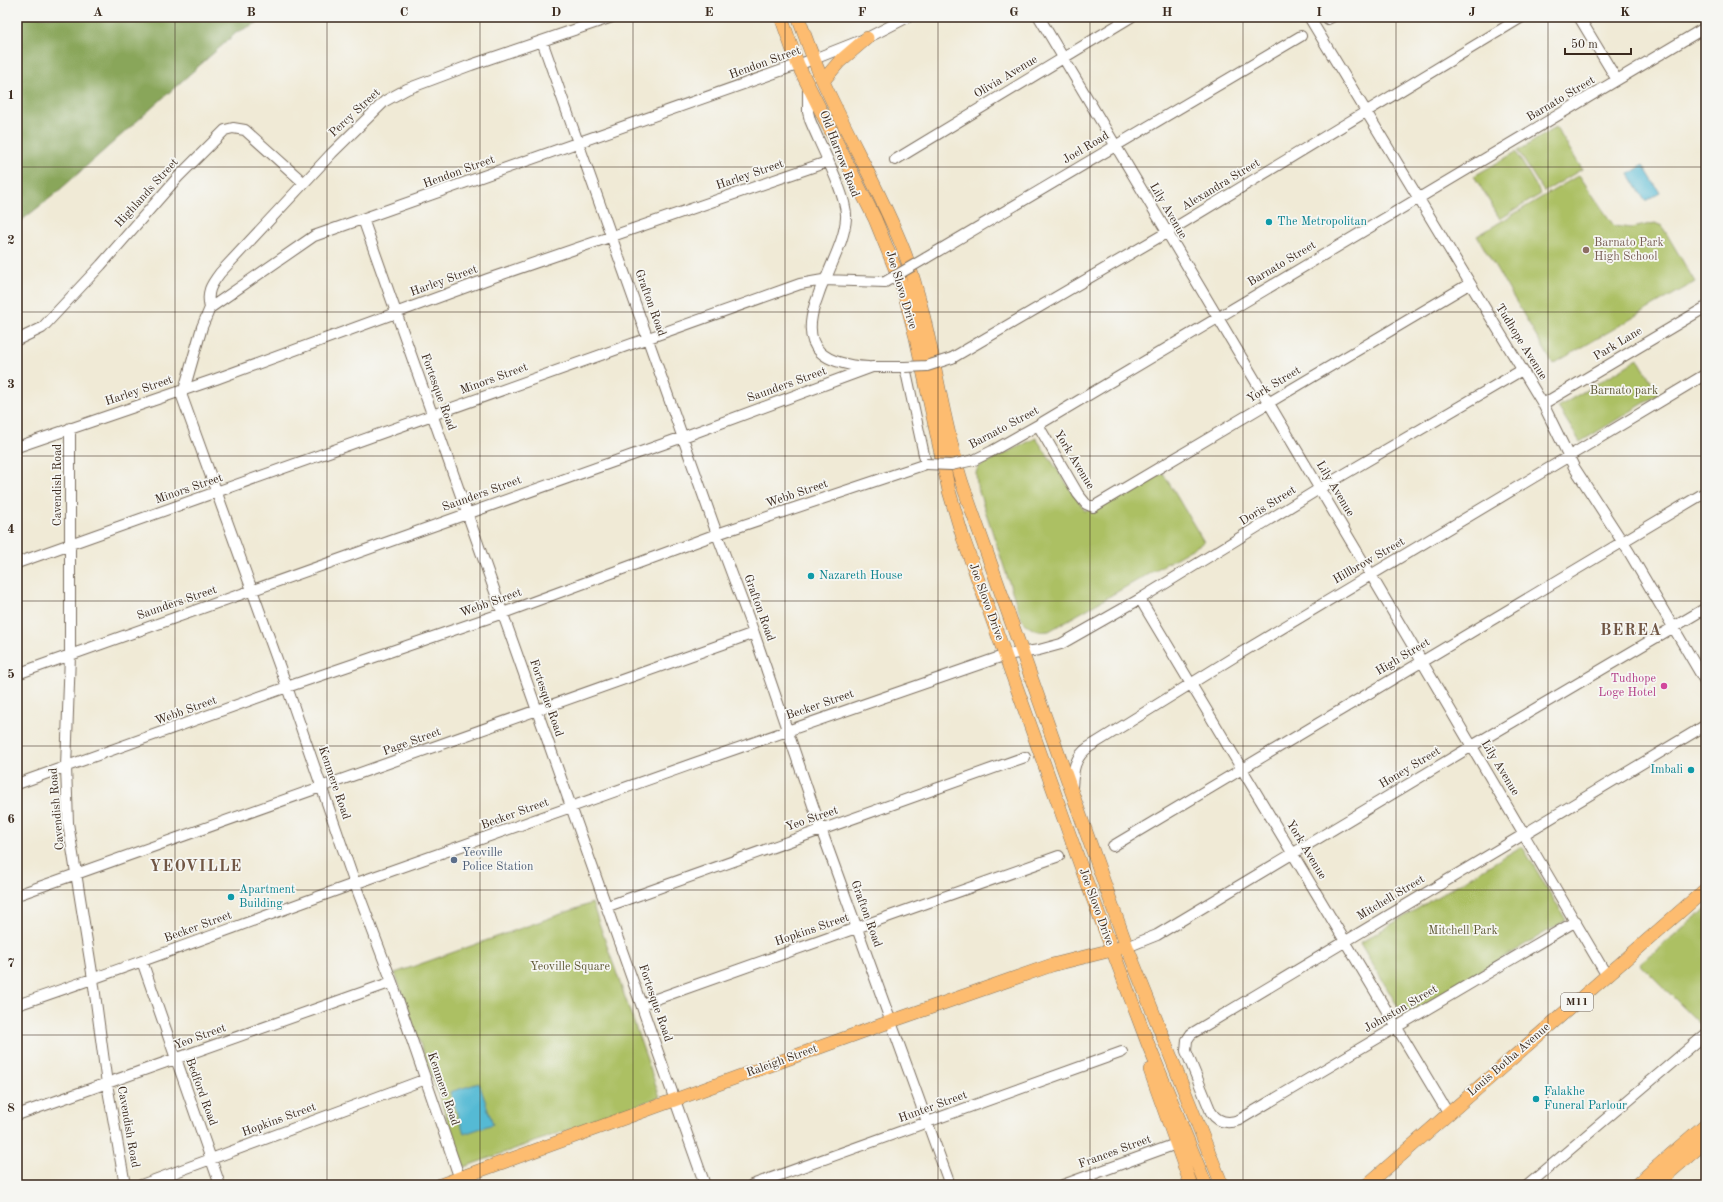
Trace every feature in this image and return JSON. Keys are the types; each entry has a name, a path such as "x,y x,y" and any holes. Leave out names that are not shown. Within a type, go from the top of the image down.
{"main road":[{"name":"Joe Slovo Drive","path":"781,17 798,65 875,219 903,288 914,330 949,491 968,551 1112,950 1148,1044 1206,1185"},
{"name":"Joe Slovo Drive","path":"798,17 823,81 871,176 906,257 920,304 956,463 1127,947 1222,1185"},
{"path":"823,81 839,62 867,38"},
{"name":"Louis Botha Avenue","path":"1367,1185 1706,889"},
{"name":"Raleigh Street","path":"440,1185 460,1182 892,1021 1052,965 1127,947"},
{"path":"1148,1044 1144,1047 1145,1057 1191,1185"},
{"path":"1636,1185 1706,1124"},
{"path":"1655,1185 1706,1141"}],"street":[{"name":"Percy Street","path":"210,308 207,294 209,288 220,273 371,113 395,95 471,65 612,17"},
{"name":"Hendon Street","path":"210,308 304,242 325,232 798,65 867,38 908,17"},
{"name":"Lily Avenue","path":"1039,17 1576,921 1607,976"},
{"name":"Olivia Avenue","path":"895,160 1131,17"},
{"name":"Tudhope Avenue","path":"1309,17 1418,200 1543,404 1569,456 1706,683"},
{"name":"Alexandra Street","path":"905,367 926,366 952,358 1166,233 1522,17"},
{"path":"1579,17 1617,80"},
{"name":"Barnato Street","path":"926,464 951,465 974,460 992,451 1418,200 1706,27"},
{"name":"Joel Road","path":"885,282 1301,36"},
{"name":"Grafton Road","path":"542,41 580,143 717,534 754,633 821,830 892,1021 950,1185"},
{"name":"Old Harrow Road","path":"808,86 808,112 810,120 842,198 846,218 840,243 826,279 817,325 818,339 829,351 861,366 872,367"},
{"name":"Highlands Street","path":"17,340 42,328 101,265 178,176 225,130 233,128 245,130 304,183"},
{"name":"Harley Street","path":"17,447 182,390 612,236 827,162"},
{"name":"Fortesque Road","path":"363,219 571,808 608,906 705,1185"},
{"name":"Minors Street","path":"17,563 800,284 826,279 885,282"},
{"name":"York Street","path":"1090,507 1118,494 1469,284"},
{"name":"Park Lane","path":"1543,404 1706,307"},
{"path":"182,390 202,327 210,308"},
{"name":"Saunders Street","path":"17,674 683,437 872,367 905,367"},
{"path":"905,367 926,464"},
{"name":"Doris Street","path":"1023,653 1061,644 1140,599 1319,489 1522,370"},
{"name":"Hillbrow Street","path":"1072,791 1075,763 1081,752 1192,683 1706,374"},
{"name":"Kenmere Road","path":"182,390 251,591 287,687 355,884 392,982 460,1182"},
{"name":"York Avenue","path":"1038,425 1078,494 1090,507"},
{"name":"Cavendish Road","path":"70,428 70,655 66,767 68,823 93,979 107,1084 125,1185"},
{"name":"Webb Street","path":"17,784 287,687 503,613 717,534 926,464"},
{"name":"High Street","path":"1114,846 1242,768 1706,492"},
{"name":"York Avenue","path":"1140,599 1192,683 1448,1113"},
{"name":"Honey Street","path":"1127,947 1139,944 1157,935 1706,608"},
{"name":"Page Street","path":"17,896 754,633"},
{"name":"Becker Street","path":"17,1005 787,730 1006,655 1023,653"},
{"name":"Mitchell Street","path":"1239,1120 1233,1122 1222,1122 1217,1120 1211,1112 1188,1055 1186,1046 1189,1036 1706,725"},
{"name":"Yeo Street","path":"608,906 1025,757"},
{"name":"Hopkins Street","path":"642,1004 1059,856"},
{"name":"Johnston Street","path":"1239,1120 1576,921"},
{"name":"Bedford Road","path":"142,961 175,1060 220,1185"},
{"name":"Yeo Street","path":"17,1115 392,982"},
{"path":"1528,1185 1706,1034"},
{"name":"Hunter Street","path":"752,1185 1122,1052"},
{"name":"Hopkins Street","path":"141,1185 426,1079"},
{"name":"Frances Street","path":"1063,1185 1176,1144"}],"green space":[{"path":"17,17 269,17 236,33 54,195 17,224"},
{"path":"1556,127 1582,169 1544,192 1518,151"},
{"path":"1516,152 1541,194 1500,219 1474,176"},
{"path":"1579,175 1614,226 1632,228 1655,223 1662,226 1695,282 1553,364 1477,236"},
{"name":"Barnato park","path":"1638,359 1659,394 1580,442 1558,407"},
{"path":"1036,438 1085,511 1163,473 1204,542 1049,631 1036,630 1026,625 1021,618 977,486 976,473 978,467"},
{"name":"Mitchell Park","path":"1522,846 1566,920 1404,1017 1360,943"},
{"name":"Yeoville Square","path":"592,903 660,1097 464,1167 395,973"},
{"path":"1706,908 1706,1030 1640,964"}],"water":[{"path":"1643,165 1660,193 1645,201 1629,174"},
{"path":"479,1083 493,1124 464,1134 450,1092"}],"place":[{"name":"The Metropolitan","path":"1269,222"},
{"name":"Barnato Park High School","path":"1586,250"},
{"name":"Nazareth House","path":"811,576"},
{"name":"Tudhope Loge Hotel","path":"1664,686"},
{"name":"Imbali","path":"1691,770"},
{"name":"Yeoville Police Station","path":"454,860"},
{"name":"Apartment Building","path":"231,897"},
{"name":"Falakhe Funeral Parlour","path":"1536,1099"}],"district":[{"name":"BEREA","path":"1631,631"},
{"name":"YEOVILLE","path":"196,867"}]}
